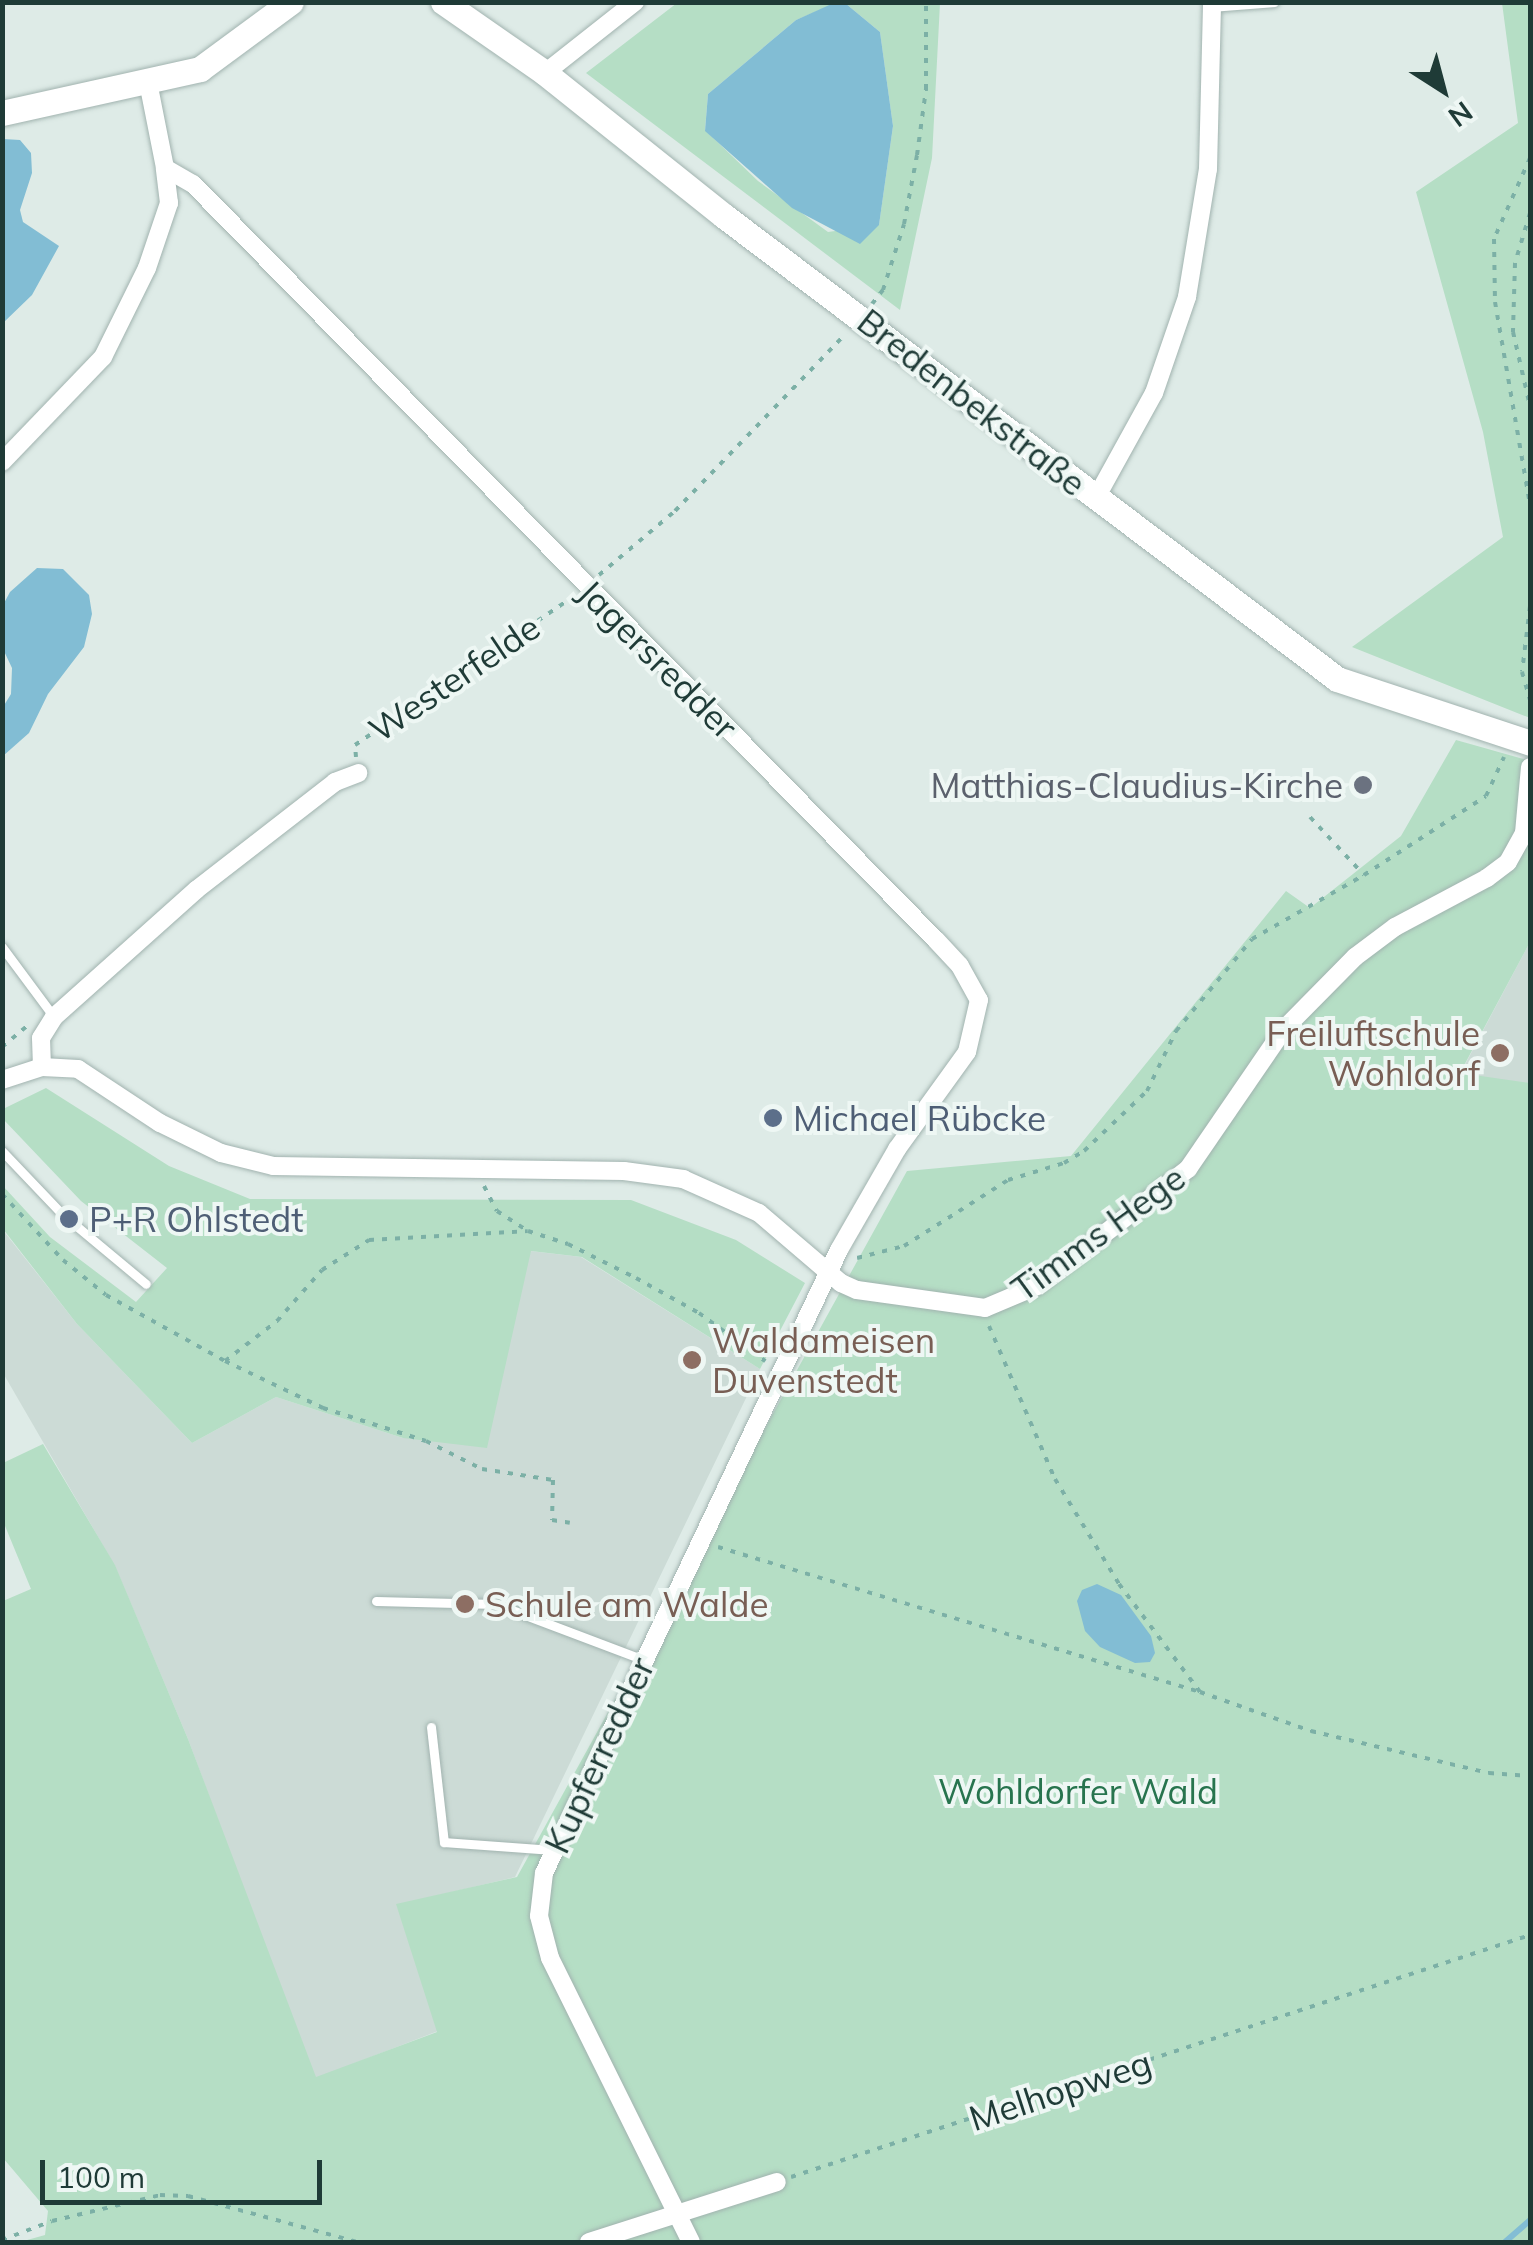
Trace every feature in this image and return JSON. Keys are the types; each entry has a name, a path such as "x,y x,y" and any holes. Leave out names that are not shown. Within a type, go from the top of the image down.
{"street":[{"path":"2,113 148,82 209,64 292,2"},
{"name":"Bredenbekstraße","path":"443,2 545,73 724,216 862,316 1336,679 1530,743"},
{"path":"545,73 635,2"},
{"path":"1096,498 1154,393 1188,297 1208,169 1212,5"},
{"path":"2,462 102,357 146,268 169,203 148,82"},
{"name":"Jagersredder","path":"165,168 193,184 960,966 979,1000 967,1052 897,1150 829,1273"},
{"name":"Timms Hege","path":"42,1067 78,1069 160,1123 245,1161 319,1170 624,1171 683,1179 759,1213 841,1283 872,1294 985,1308 1037,1286 1188,1170 1284,1028 1355,957 1396,927 1500,870 1524,833 1530,767"},
{"name":"Westerfelde","path":"54,1017 211,878 334,782 358,774"},
{"path":"2,1080 42,1067 41,1038 54,1017"},
{"name":"Kupferredder","path":"691,2242 550,1958 542,1935 540,1893 552,1850 829,1273"},
{"path":"589,2242 777,2182"}],"lane":[{"path":"1212,5 1274,2"},
{"path":"2,947 54,1017"},
{"path":"2,1151 62,1214 146,1284"},
{"path":"376,1601 496,1604 644,1660"},
{"path":"431,1728 444,1842 552,1850"}],"path":[{"name":"Westerfelde","path":"358,774 355,745 584,586 675,510 884,290 904,224 926,89 926,2"},
{"path":"1530,158 1494,239 1495,302 1530,505"},
{"path":"1530,212 1514,263 1512,332 1530,406"},
{"path":"1530,606 1522,672 1530,700"},
{"path":"839,1250 860,1259 880,1255 916,1239 1008,1180 1074,1158 1134,1108 1147,1091 1176,1030 1252,939 1364,875 1486,796 1504,757"},
{"path":"1310,817 1364,875"},
{"path":"476,1172 497,1210 528,1231 568,1244 636,1278 699,1314 782,1374"},
{"path":"2,1194 82,1279 224,1361 323,1408 426,1440 482,1469 553,1480 552,1520 570,1523"},
{"path":"224,1361 276,1321 322,1270 369,1240 528,1231"},
{"path":"985,1308 989,1328 1054,1480 1119,1584 1200,1692"},
{"path":"699,1542 1200,1692 1328,1736 1490,1773 1530,1776"},
{"name":"Melhopweg","path":"777,2182 1530,1935"},
{"path":"2,2240 52,2221 160,2195 188,2196 357,2242"}],"shaded area":[{"name":"Freiluftschule Wohldorf","path":"1530,942 1530,1147 1460,1074"},
{"name":"Schule am Walde","path":"2,1229 77,1324 192,1443 276,1397 403,1438 530,1251 581,1257 760,1369 515,1877 397,1905 438,2031 314,2079 188,1739 115,1566 3,1373"}],"green space":[{"path":"677,3 836,3 796,20 708,94 705,130 758,181 828,232 879,225 893,126 880,32 845,3 940,3 932,158 900,310 586,73"},
{"path":"1502,3 1530,3 1530,718 1352,647 1503,537 1483,432 1416,192 1518,123"},
{"name":"Wohldorfer Wald","path":"1456,740 1530,761 1530,942 1460,1073 1530,1083 1530,2242 20,2242 45,2235 48,2211 3,2158 3,1601 31,1589 3,1521 3,1463 43,1444 115,1565 188,1739 316,2077 437,2032 396,1904 517,1877 907,1171 1071,1156 1286,891 1310,908 1401,836"},
{"path":"46,1088 169,1166 250,1199 631,1200 736,1240 805,1283 760,1369 582,1257 531,1251 487,1448 403,1438 276,1397 192,1443 77,1324 3,1229 3,1186 50,1237 136,1302 167,1268 81,1201 3,1119 3,1109"}],"water":[{"path":"836,2 845,3 880,32 893,126 879,225 860,244 792,208 705,131 708,94 796,20"},
{"path":"3,139 20,140 31,153 32,173 20,210 23,222 59,246 32,295 3,323"},
{"path":"37,568 63,569 89,595 92,614 84,647 48,694 29,733 3,756 3,707 11,694 12,668 3,649 3,605 10,592"},
{"path":"1097,1584 1121,1595 1151,1636 1155,1653 1150,1662 1135,1663 1100,1647 1085,1631 1077,1601 1082,1590"}],"waterway":[{"path":"1505,2242 1530,2220"}],"place":[{"name":"Matthias-Claudius-Kirche","path":"1363,785"},
{"name":"Freiluftschule Wohldorf","path":"1500,1053"},
{"name":"Michael Rübcke","path":"773,1118"},
{"name":"P+R Ohlstedt","path":"69,1219"},
{"name":"Waldameisen Duvenstedt","path":"692,1360"},
{"name":"Schule am Walde","path":"465,1604"}]}
